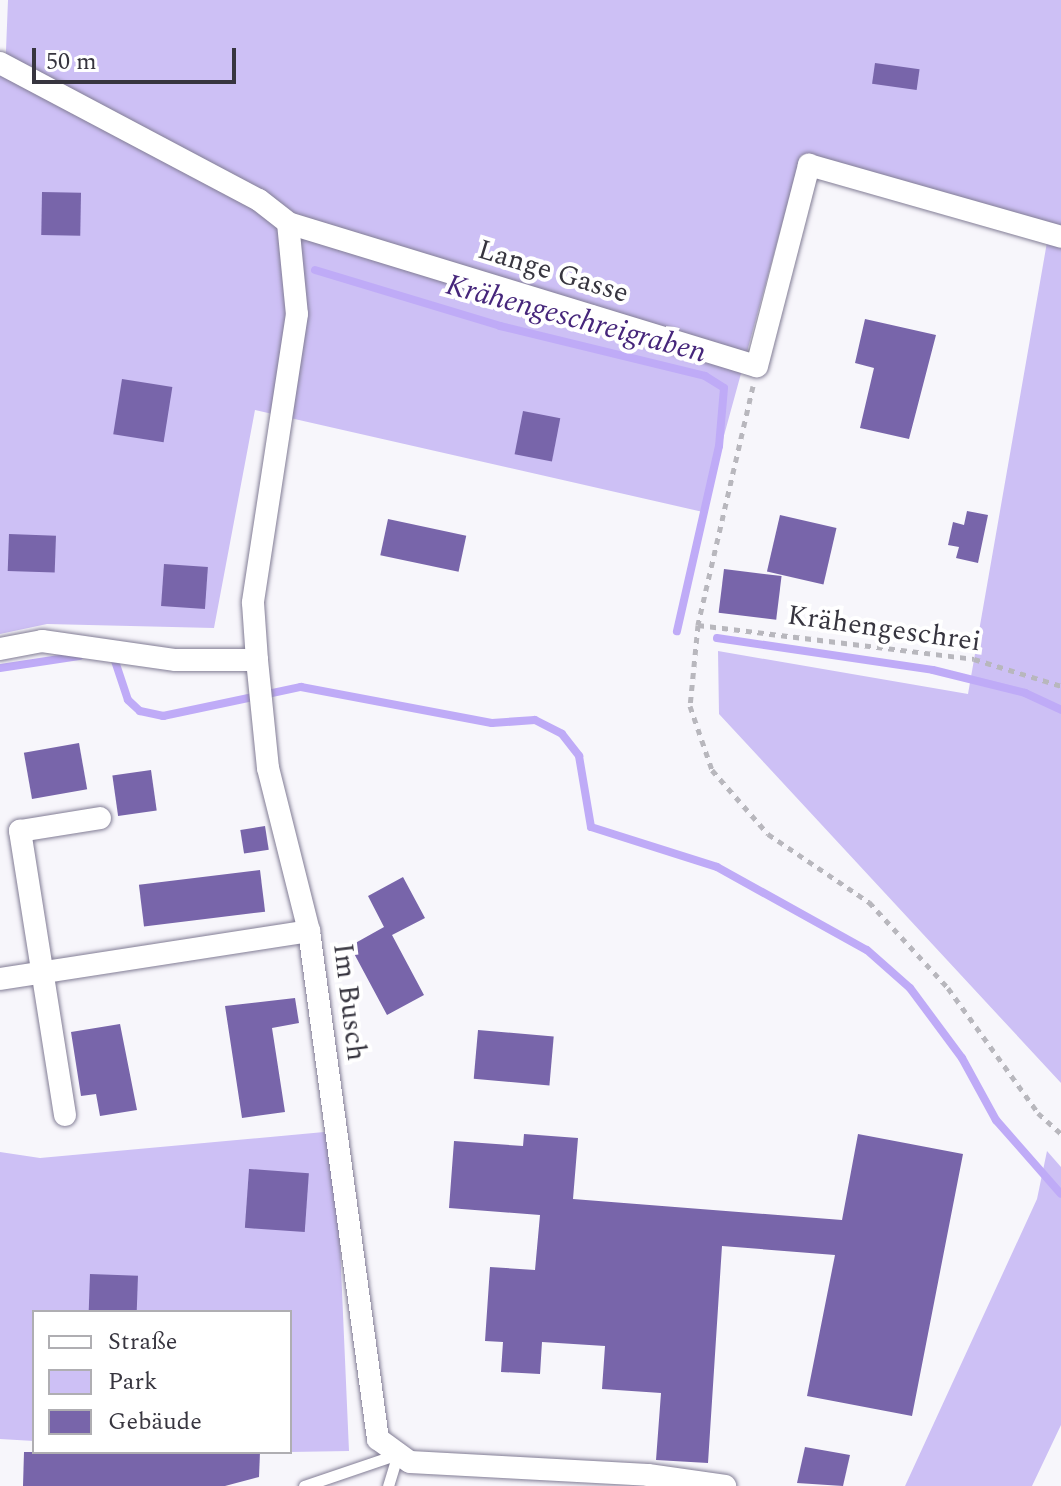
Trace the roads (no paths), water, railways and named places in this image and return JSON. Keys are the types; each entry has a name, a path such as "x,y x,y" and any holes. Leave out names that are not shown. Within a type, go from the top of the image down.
{"street":[{"name":"Lange Gasse","path":"0,63 259,200 288,223 757,366 809,165 1061,237"},
{"name":"Im Busch","path":"288,223 297,314 253,603 261,703 268,768 309,931 367,1384 378,1439 398,1454"},
{"path":"0,649 42,641 258,668"},
{"path":"65,1115 20,831 100,818"},
{"path":"0,979 309,931"},
{"path":"398,1454 410,1462 648,1475 725,1486"}],"lane":[{"path":"304,1486 398,1454"},
{"path":"388,1486 398,1454"}],"waterway":[{"name":"Krähengeschreigraben","path":"315,270 500,326 705,376 724,388 719,446 677,631"},
{"name":"Krähengeschreigraben","path":"717,638 933,670 1025,693 1061,710"},
{"path":"113,655 128,700 140,711 163,716 301,687 492,723 535,720 562,734 579,756 591,827 717,867 867,950 910,988 962,1058 996,1120 1061,1194"},
{"path":"0,668 79,656"}]}
